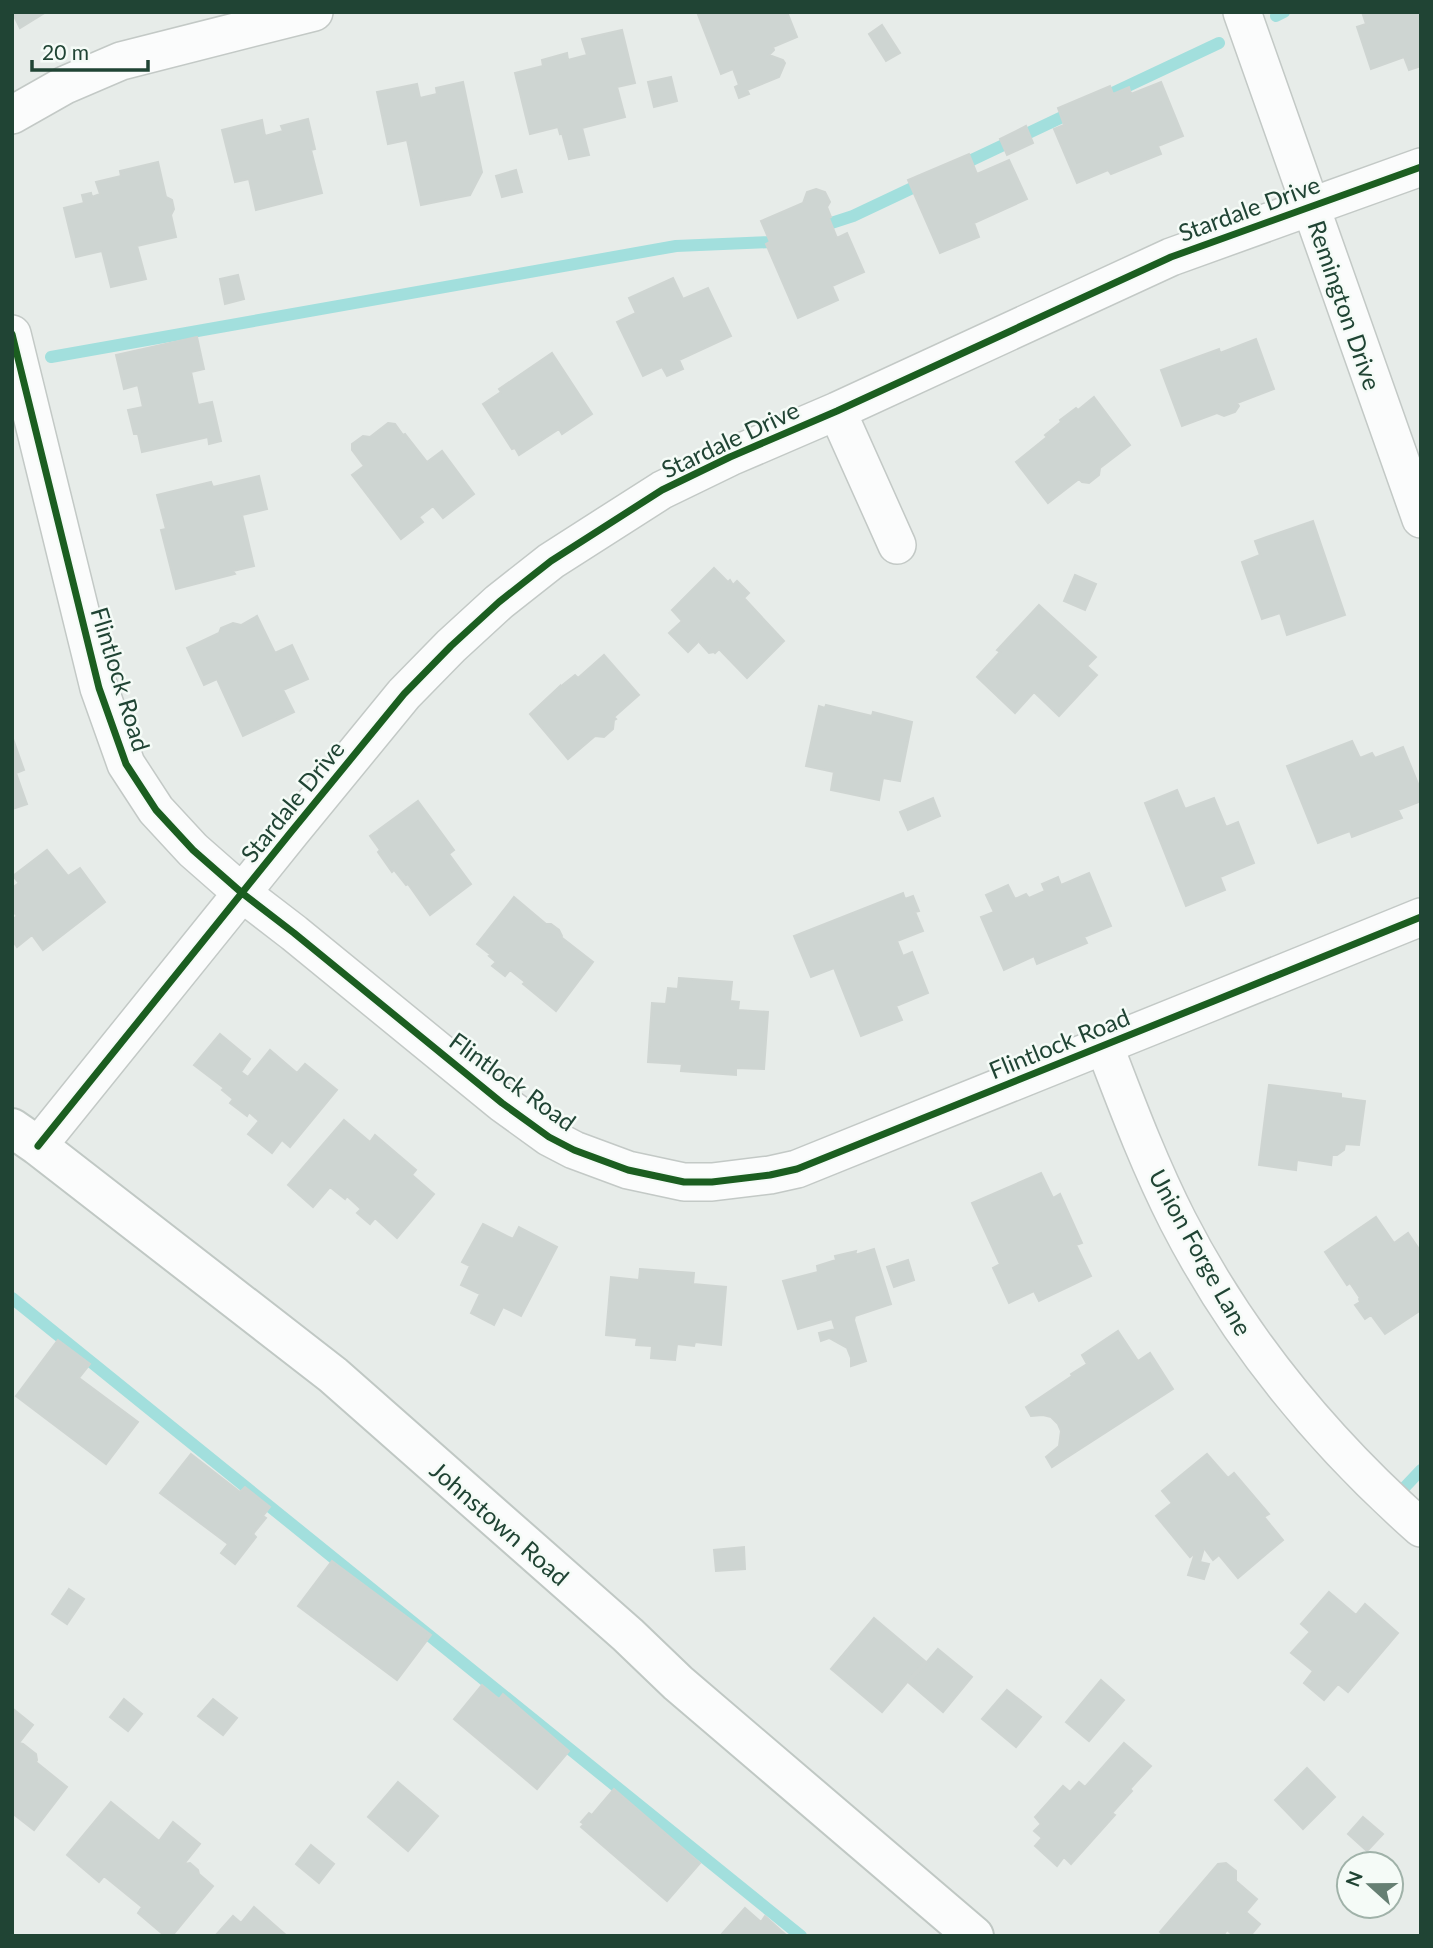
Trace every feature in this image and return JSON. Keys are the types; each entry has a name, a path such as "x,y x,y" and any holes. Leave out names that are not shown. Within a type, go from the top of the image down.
{"main road":[{"name":"Johnstown Road","path":"25,1137 333,1375 628,1635 678,1683 974,1936"}],"street":[{"path":"12,115 65,85 121,61 314,12"},
{"name":"Remington Drive","path":"1242,12 1421,519"},
{"name":"Stardale Drive","path":"25,1137 242,893 404,694 499,602 551,561 662,490 1171,257 1421,167"},
{"name":"Flintlock Road","path":"12,334 22,410 99,688 126,764 156,810 193,850 242,893 502,1103 549,1137 574,1150 628,1170 684,1182 712,1182 797,1169 1028,1078 1421,917"},
{"path":"837,411 897,545"},
{"name":"Union Forge Lane","path":"1104,1045 1140,1139 1179,1222 1247,1336 1308,1413 1379,1490 1421,1528"}],"building":[{"path":"12,12 46,12 20,28"},
{"path":"697,12 787,12 797,37 773,47 774,50 769,55 785,63 779,77 747,90 749,94 739,98 735,87 739,85 733,69 721,74"},
{"path":"1362,12 1421,12 1421,66 1409,70 1404,57 1371,69 1357,27 1366,24"},
{"path":"882,25 900,53 886,61 869,34"},
{"path":"622,30 635,83 617,87 625,117 582,128 589,155 569,159 558,127 530,134 515,73 543,66 542,60 567,53 568,60 587,55 582,39"},
{"path":"671,77 677,101 654,107 648,82"},
{"path":"463,82 482,172 470,195 421,205 407,140 388,144 377,92 417,84 420,98 437,94 436,88"},
{"path":"1161,82 1183,136 1158,146 1161,154 1111,174 1108,170 1077,183 1054,129 1064,125 1058,108 1110,86 1113,94 1129,87 1131,94"},
{"path":"308,119 315,149 311,150 322,193 256,210 249,179 235,182 222,130 262,120 265,136 283,131 281,126"},
{"path":"1026,126 1033,143 1007,155 1000,139"},
{"path":"969,154 977,174 1009,160 1027,199 974,223 979,237 940,253 908,180"},
{"path":"158,162 166,197 172,200 174,209 171,215 176,237 137,246 146,279 111,287 102,251 76,257 64,208 84,203 82,195 91,193 92,197 100,194 96,182 121,176 120,171"},
{"path":"516,170 522,192 502,197 496,176"},
{"path":"816,189 825,192 830,202 827,207 831,217 829,218 837,238 847,233 864,272 832,286 838,300 798,318 766,244 770,242 761,221 803,203 807,192"},
{"path":"238,275 244,299 225,304 220,279"},
{"path":"673,278 683,299 708,288 731,336 679,360 683,369 667,376 662,367 643,376 617,322 636,313 629,298"},
{"path":"197,337 204,369 191,372 198,405 212,402 221,441 209,444 208,437 142,452 128,410 143,407 138,385 124,389 116,355"},
{"path":"1256,339 1274,389 1237,403 1239,406 1235,412 1224,416 1217,413 1182,426 1161,370 1219,349 1220,353"},
{"path":"552,353 592,414 562,434 559,429 519,455 515,448 512,449 483,404 501,392 499,389"},
{"path":"1094,397 1130,445 1100,468 1099,475 1089,483 1079,479 1048,503 1016,462 1047,437 1045,435 1061,422 1060,420"},
{"path":"388,423 395,424 403,435 405,434 427,462 442,451 474,494 443,518 433,506 419,517 423,522 401,539 352,475 364,466 352,450 352,444 363,436 370,437"},
{"path":"259,476 267,509 242,515 254,566 233,571 235,574 176,589 161,530 166,529 157,495 211,482 213,487"},
{"path":"1313,521 1345,615 1287,635 1280,613 1262,619 1242,562 1260,555 1255,541"},
{"path":"714,568 728,582 730,580 733,585 737,581 749,593 744,598 784,641 747,678 719,649 715,653 709,653 700,643 701,639 688,652 669,633 682,621 672,610"},
{"path":"1075,575 1096,584 1085,610 1064,601"},
{"path":"1039,605 1096,657 1087,666 1097,675 1059,716 1034,692 1015,713 977,677 1000,652 997,650"},
{"path":"257,616 275,653 292,645 308,679 283,690 294,712 243,736 217,679 204,685 187,648 219,633 221,628 233,623 241,625"},
{"path":"604,655 639,695 614,717 616,719 613,729 604,737 595,736 568,759 530,714 560,686 575,675 578,678"},
{"path":"826,705 872,716 873,712 912,722 900,781 883,778 879,800 831,790 834,772 806,766 819,706 825,708"},
{"path":"12,736 24,770 16,773 27,804 12,809"},
{"path":"1352,741 1360,758 1372,753 1375,758 1403,747 1421,791 1421,801 1398,810 1402,818 1352,837 1350,831 1318,843 1287,766"},
{"path":"1177,790 1185,809 1214,798 1226,827 1238,822 1254,863 1220,877 1225,890 1186,906 1145,803"},
{"path":"933,798 940,816 908,830 900,812"},
{"path":"418,801 454,850 449,854 471,884 430,915 408,884 406,885 394,870 392,872 370,836"},
{"path":"47,850 68,876 80,868 105,902 43,950 32,935 17,947 12,940 12,920 17,916 12,910 12,888 19,883 13,876"},
{"path":"1089,873 1111,926 1084,937 1087,943 1037,964 1034,956 1004,970 981,917 994,912 986,895 1008,885 1015,899 1026,894 1029,898 1045,891 1042,884 1058,877 1061,885"},
{"path":"903,893 905,899 913,896 919,911 915,912 923,931 897,941 903,956 912,952 928,993 896,1006 902,1020 861,1036 834,968 811,977 794,936"},
{"path":"514,897 546,924 559,930 561,937 593,962 556,1011 510,970 505,976 492,966 496,962 477,944"},
{"path":"679,978 732,982 730,1001 739,1002 738,1010 768,1012 764,1069 736,1068 736,1075 681,1071 682,1064 648,1062 652,1003 666,1004 668,988 678,989"},
{"path":"220,1034 250,1059 241,1072 248,1077 270,1050 297,1073 305,1064 337,1090 290,1147 282,1140 272,1153 248,1134 259,1121 249,1112 247,1116 230,1103 233,1099 222,1090 224,1088 194,1065"},
{"path":"1269,1085 1341,1094 1341,1098 1365,1101 1359,1145 1345,1144 1344,1150 1332,1155 1331,1165 1297,1160 1296,1170 1259,1165"},
{"path":"344,1120 370,1142 375,1135 416,1170 412,1175 434,1194 397,1238 375,1218 370,1224 357,1213 361,1209 347,1196 345,1199 330,1187 313,1207 288,1185"},
{"path":"1041,1173 1053,1198 1060,1194 1082,1243 1076,1245 1091,1276 1039,1301 1034,1291 1009,1303 993,1268 1000,1264 972,1203"},
{"path":"1376,1217 1394,1243 1408,1233 1421,1252 1421,1310 1385,1334 1371,1315 1365,1319 1355,1305 1360,1302 1360,1298 1350,1283 1347,1285 1325,1252"},
{"path":"483,1224 513,1239 519,1227 557,1247 521,1316 503,1307 494,1325 471,1313 480,1294 461,1285 470,1266 462,1262"},
{"path":"874,1249 891,1304 855,1316 866,1361 851,1366 847,1348 829,1338 821,1341 819,1333 835,1329 832,1319 798,1329 783,1281 818,1272 817,1266 836,1260 835,1256 856,1251 855,1255"},
{"path":"908,1260 914,1280 894,1287 887,1267"},
{"path":"640,1269 694,1273 693,1284 726,1287 721,1345 695,1342 694,1346 677,1344 675,1360 651,1358 652,1346 636,1345 637,1338 606,1335 611,1277 639,1280"},
{"path":"1118,1331 1138,1361 1150,1353 1173,1389 1052,1467 1046,1457 1059,1446 1061,1431 1058,1424 1051,1417 1031,1416 1026,1407 1087,1364 1082,1355"},
{"path":"58,1340 90,1364 79,1378 138,1422 106,1464 16,1396"},
{"path":"191,1454 240,1492 245,1487 270,1507 263,1516 266,1518 253,1534 256,1537 235,1564 221,1553 228,1544 160,1493"},
{"path":"1207,1454 1228,1478 1234,1473 1269,1514 1264,1517 1283,1540 1238,1578 1219,1555 1213,1560 1204,1548 1200,1562 1209,1564 1204,1579 1188,1575 1195,1553 1190,1557 1156,1516 1172,1503 1162,1491"},
{"path":"744,1547 745,1569 716,1571 714,1550"},
{"path":"332,1561 431,1635 397,1680 298,1606"},
{"path":"69,1589 84,1599 67,1624 52,1614"},
{"path":"1329,1592 1356,1615 1365,1604 1398,1633 1348,1692 1338,1684 1324,1700 1304,1683 1313,1671 1291,1653 1310,1632 1301,1624"},
{"path":"874,1618 925,1661 882,1712 831,1669"},
{"path":"938,1649 972,1677 943,1712 909,1683"},
{"path":"1101,1680 1124,1700 1089,1741 1066,1722"},
{"path":"482,1685 499,1699 503,1694 569,1751 537,1789 454,1719"},
{"path":"1007,1690 1041,1717 1016,1747 982,1719"},
{"path":"124,1699 142,1714 128,1731 110,1717"},
{"path":"213,1699 237,1718 223,1735 198,1716"},
{"path":"12,1708 33,1725 19,1743 36,1754 36,1762 67,1787 34,1830 12,1813"},
{"path":"1124,1743 1151,1766 1112,1813 1115,1815 1071,1864 1064,1857 1057,1866 1035,1846 1042,1838 1034,1831 1041,1824 1035,1817 1063,1786 1070,1792 1079,1782 1085,1787"},
{"path":"1307,1768 1335,1797 1303,1829 1275,1800"},
{"path":"398,1782 438,1816 408,1851 368,1817"},
{"path":"614,1789 700,1863 667,1901 581,1827 584,1824 581,1822 589,1813 592,1815"},
{"path":"111,1802 159,1841 173,1822 200,1844 184,1864 190,1863 213,1886 172,1936 165,1936 138,1913 142,1907 104,1876 99,1882 67,1855"},
{"path":"1363,1817 1383,1834 1366,1850 1348,1834"},
{"path":"311,1845 334,1864 319,1883 296,1864"},
{"path":"1226,1863 1236,1871 1236,1881 1257,1899 1246,1912 1260,1924 1250,1936 1234,1936 1227,1930 1223,1936 1164,1936 1160,1932 1218,1864"},
{"path":"254,1907 287,1936 215,1936 233,1916 241,1923"},
{"path":"745,1908 761,1922 765,1916 787,1936 720,1936"}],"waterway":[{"path":"1276,16 1284,12"},
{"path":"1100,99 1219,43"},
{"path":"957,167 1077,110"},
{"path":"816,228 853,216 925,182"},
{"path":"51,357 676,246 771,242 785,237"},
{"path":"12,1298 801,1936"},
{"path":"1404,1488 1421,1470"}],"cycle path":[{"path":"38,1146 404,694 499,602 551,561 662,490 1171,257 1421,167"},
{"path":"12,334 99,688 126,764 156,810 193,850 242,893 502,1103 549,1137 574,1150 628,1170 684,1182 712,1182 797,1169 1421,917"}]}
